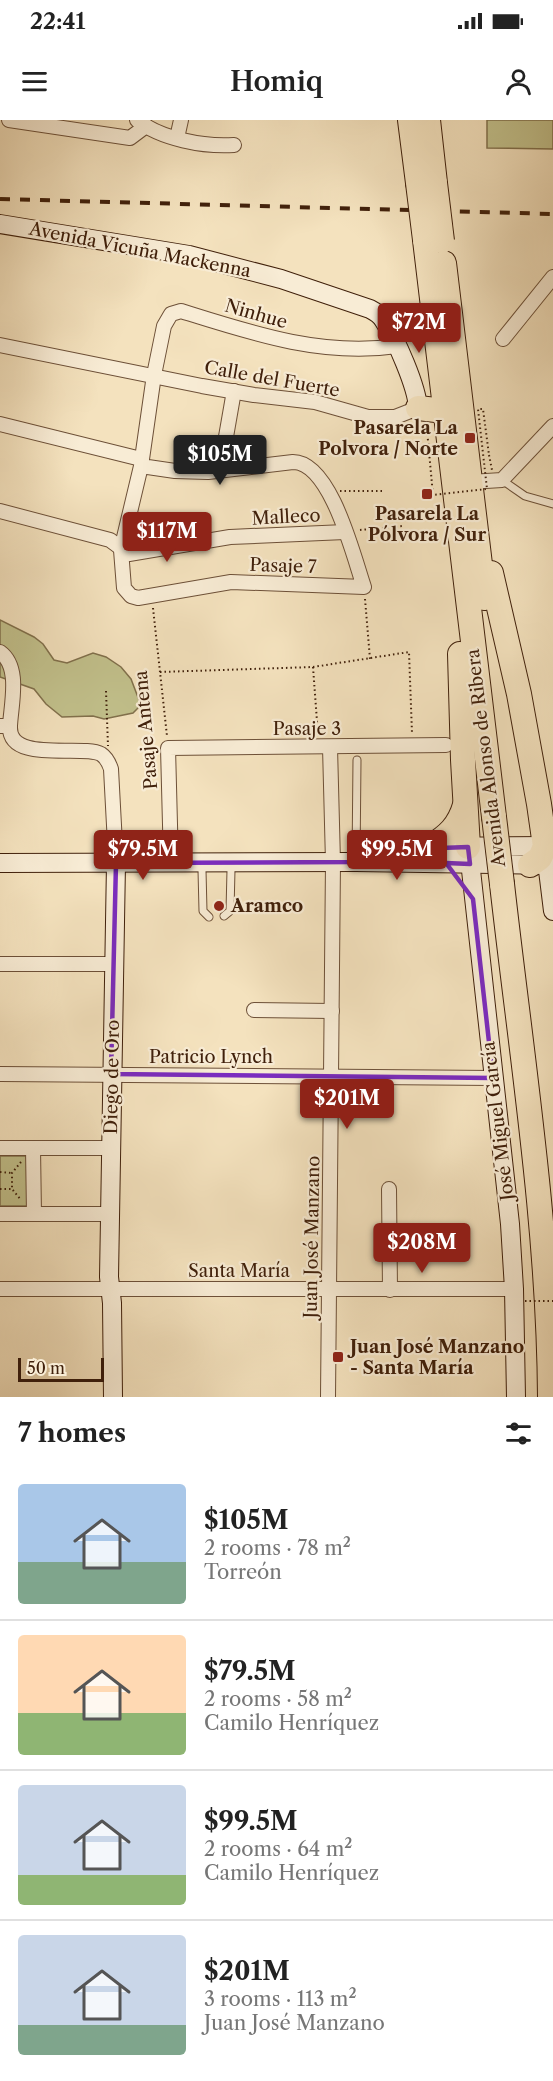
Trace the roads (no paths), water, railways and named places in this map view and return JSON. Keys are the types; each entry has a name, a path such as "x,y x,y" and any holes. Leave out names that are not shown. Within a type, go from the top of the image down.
{"highway":[{"name":"Avenida Alonso de Ribera","path":"410,120 427,183"},
{"name":"Avenida Alonso de Ribera","path":"428,120 427,183 445,411 478,488"},
{"name":"Avenida Alonso de Ribera","path":"433,241 478,488 501,816 535,865 549,1293 550,1397"},
{"path":"422,419 445,411"},
{"path":"475,852 465,805 478,488"},
{"path":"478,488 538,792 535,865"},
{"path":"434,855 443,840 454,829 465,805"},
{"path":"533,1397 549,1293"}],"main road":[{"name":"Avenida Vicuña Mackenna","path":"0,224 189,255 281,279 370,309 380,315 397,346"},
{"path":"397,346 416,392 422,419"},
{"path":"0,863 171,863 202,872 231,872 333,862 356,862 397,852 434,855 475,852 535,865 553,911"},
{"name":"José Miguel García","path":"475,852 473,899 520,1295 516,1397"},
{"path":"434,855 461,882 473,899"},
{"name":"Diego de Oro","path":"113,1397 110,1148 116,864"}],"street":[{"path":"9,120 81,126 130,138 141,123 177,138 201,144 234,145"},
{"path":"177,138 180,120"},
{"path":"503,339 553,277"},
{"name":"Ninhue","path":"131,596 124,588 121,550 141,462 165,320 171,314 178,311 267,337 304,345 360,349 397,346"},
{"name":"Calle del Fuerte","path":"0,345 234,391 315,402 374,418 402,416 422,419"},
{"path":"220,471 234,391"},
{"path":"0,424 141,462 197,472 298,462 310,469 328,491 342,519 345,532"},
{"path":"478,488 553,426"},
{"name":"Malleco","path":"0,511 110,540 129,554 230,537 345,532"},
{"name":"Pasaje 7","path":"131,596 138,598 231,582 364,587 345,532"},
{"path":"0,652 10,664 12,673 6,733"},
{"name":"Diego de Oro","path":"6,733 22,745 41,750 92,752 106,758 111,769 116,864"},
{"name":"Pasaje 3","path":"168,748 446,745"},
{"name":"Juan José Manzano","path":"325,747 333,862 328,1397"},
{"name":"Pasaje Antena","path":"168,748 171,863"},
{"path":"0,964 114,964"},
{"path":"254,1010 332,1011"},
{"name":"Patricio Lynch","path":"0,1074 493,1077"},
{"path":"0,1148 110,1148"},
{"path":"33,1148 34,1214"},
{"path":"389,1189 390,1290"},
{"path":"0,1214 110,1214"},
{"name":"Santa María","path":"0,1289 390,1290 520,1295"}],"lane":[{"path":"478,488 525,496 553,504"},
{"path":"356,862 357,760"},
{"path":"202,872 206,886 203,911 209,917"},
{"path":"224,916 230,911 227,886 231,872"}],"railway":[{"path":"0,199 553,214"}],"place":[{"name":"Pasarela La Polvora / Norte","path":"470,438"},
{"name":"Pasarela La Pólvora / Sur","path":"427,494"},
{"name":"Aramco","path":"219,906"},
{"name":"Juan José Manzano - Santa María","path":"338,1357"}]}
